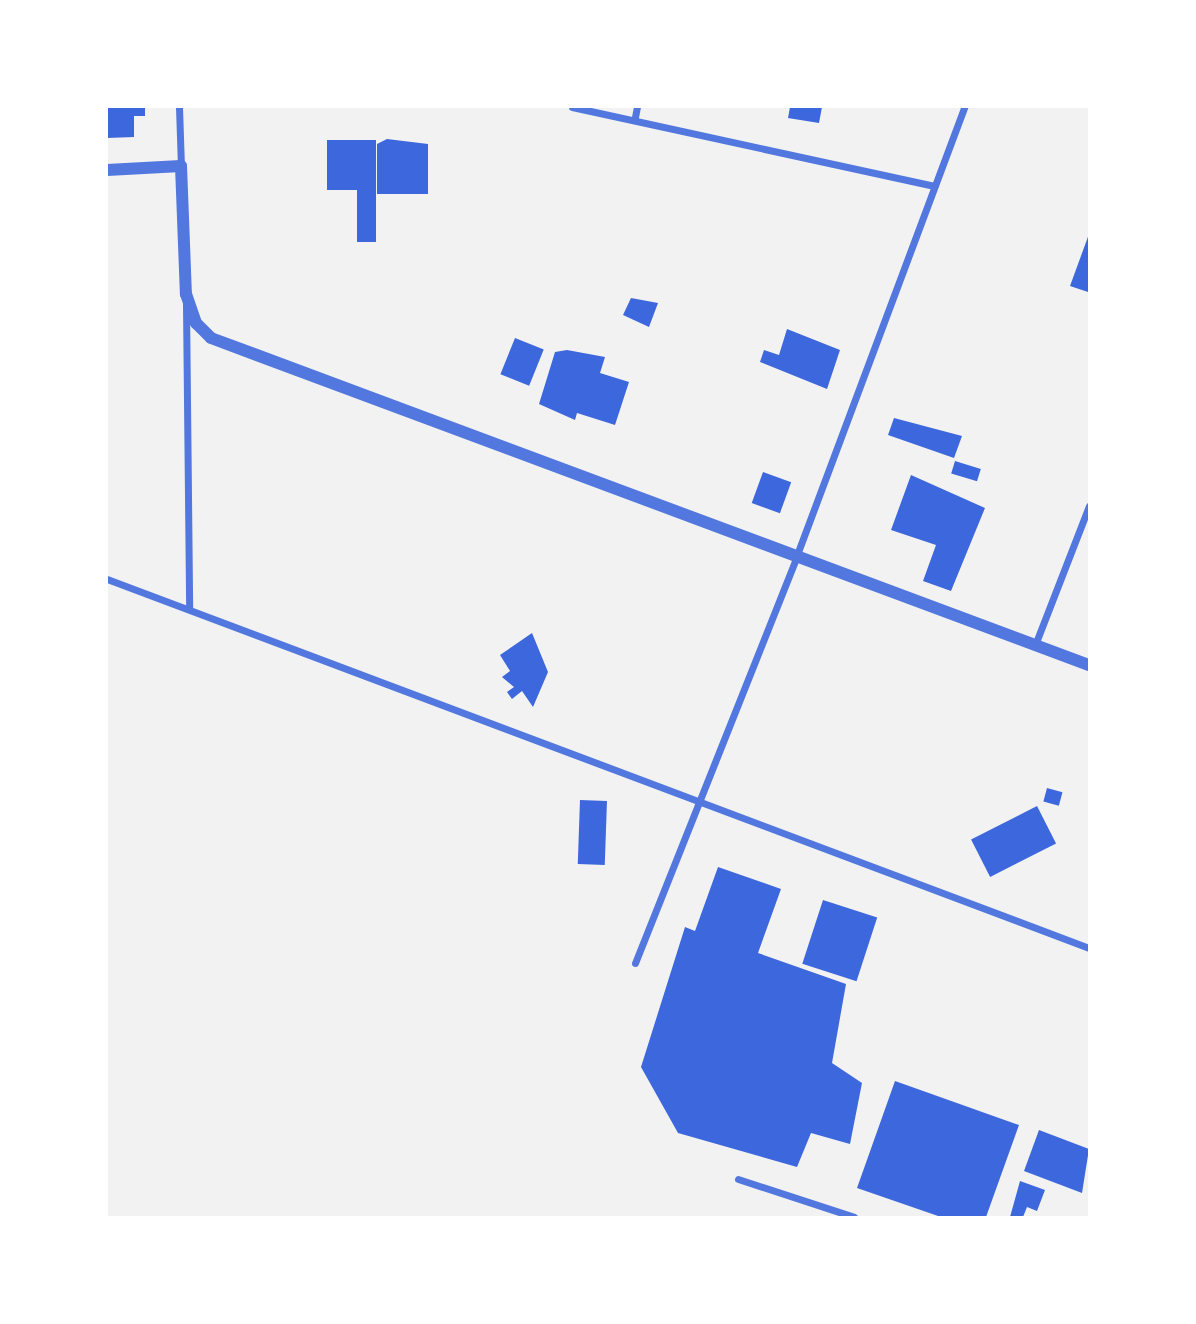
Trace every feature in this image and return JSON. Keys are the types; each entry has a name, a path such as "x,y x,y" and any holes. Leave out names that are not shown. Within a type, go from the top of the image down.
{"street":[{"path":"179,107 186,294 189,608"},
{"path":"572,107 635,117 935,186"},
{"path":"635,117 637,107"},
{"path":"635,963 795,560 964,107"},
{"path":"107,170 181,166"},
{"path":"186,294 196,323 247,354 795,560 1089,665"},
{"path":"1035,645 1089,506"},
{"path":"107,579 1089,948"},
{"path":"738,1179 854,1217"}],"building":[{"path":"107,107 145,107 145,116 134,116 134,137 107,138"},
{"path":"790,107 822,107 819,123 788,118"},
{"path":"387,139 428,144 428,194 377,194 377,144"},
{"path":"327,140 376,140 376,242 357,242 357,190 327,190"},
{"path":"1089,234 1089,290 1088,292 1070,286"},
{"path":"631,298 658,303 649,327 623,315"},
{"path":"787,329 840,350 827,389 760,362 764,350 779,355"},
{"path":"515,338 544,350 529,386 500,374"},
{"path":"567,350 605,357 600,373 629,382 615,425 577,413 575,420 539,404 555,352"},
{"path":"894,418 962,436 954,458 888,435"},
{"path":"955,461 981,469 977,481 951,473"},
{"path":"763,472 791,482 780,513 752,503"},
{"path":"911,475 985,508 951,591 923,581 936,545 891,530"},
{"path":"532,633 548,672 533,707 522,691 512,699 507,692 514,687 502,677 510,671 500,655"},
{"path":"1047,788 1062,792 1059,806 1043,802"},
{"path":"580,800 607,801 605,865 578,864"},
{"path":"1037,806 1056,843 990,877 971,840"},
{"path":"718,867 781,889 758,953 846,984 832,1063 862,1083 850,1144 811,1133 797,1167 678,1133 641,1067 685,927 695,931"},
{"path":"823,900 877,918 857,981 802,964"},
{"path":"895,1081 1019,1125 986,1217 941,1217 857,1188"},
{"path":"1039,1130 1089,1149 1082,1193 1024,1171"},
{"path":"1020,1181 1045,1190 1037,1211 1027,1207 1023,1217 1010,1217"}]}
